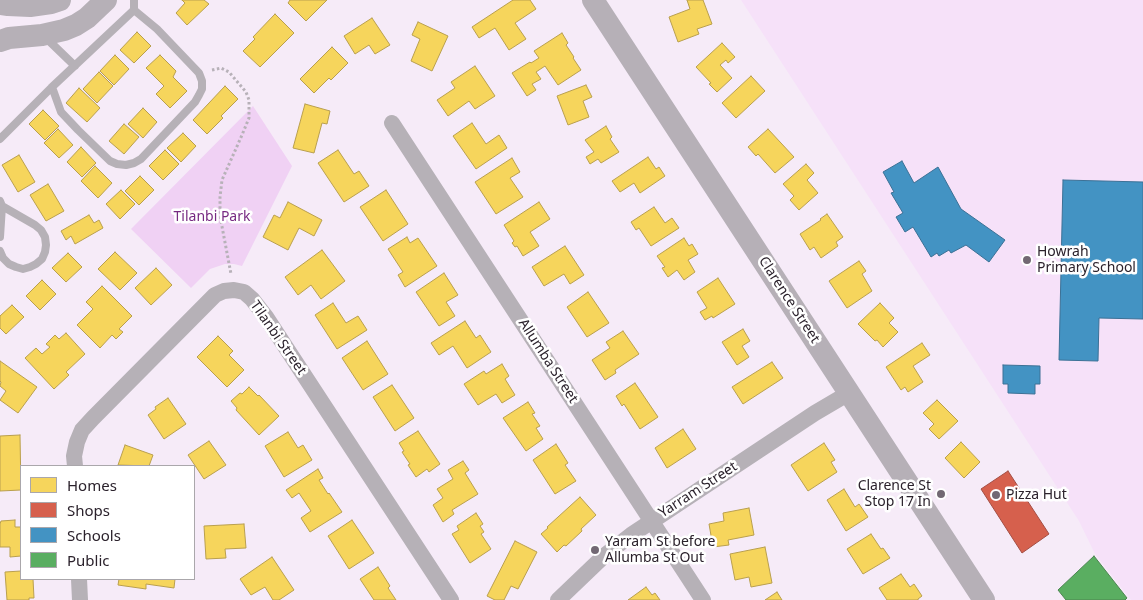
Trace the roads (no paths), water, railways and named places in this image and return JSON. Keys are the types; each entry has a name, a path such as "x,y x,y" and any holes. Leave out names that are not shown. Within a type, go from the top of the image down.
{"main road":[{"path":"0,4 30,6 60,0"},
{"path":"0,41 10,38 54,33 76,25 92,14 106,0"},
{"name":"Clarence Street","path":"593,0 984,600"}],"street":[{"name":"Allumba Street","path":"392,123 703,600"},
{"name":"Tilanbi Street","path":"75,465 74,456 77,442 82,430 92,418 215,295 224,290 244,292 252,299 266,318 451,600"},
{"name":"Yarram Street","path":"558,600 604,556 630,535 849,393"},
{"path":"79,580 80,600"}],"lane":[{"path":"0,140 52,87 134,10 134,0"},
{"path":"52,87 61,112 110,161 126,165 141,159 195,102 202,89 202,81 199,73 157,29 134,10"},
{"path":"42,35 75,66"},
{"path":"0,236 1,203"},
{"path":"0,251 3,258 9,264 23,268 30,267 42,259 46,245 45,237 41,230 1,203"}],"place":[{"name":"Howrah Primary School","path":"1027,260"},
{"name":"Clarence St Stop 17 In","path":"941,494"},
{"name":"Pizza Hut","path":"996,495"},
{"name":"Yarram St before Allumba St Out","path":"595,550"}],"park label":[{"name":"Tilanbi Park","path":"212,217"}]}
